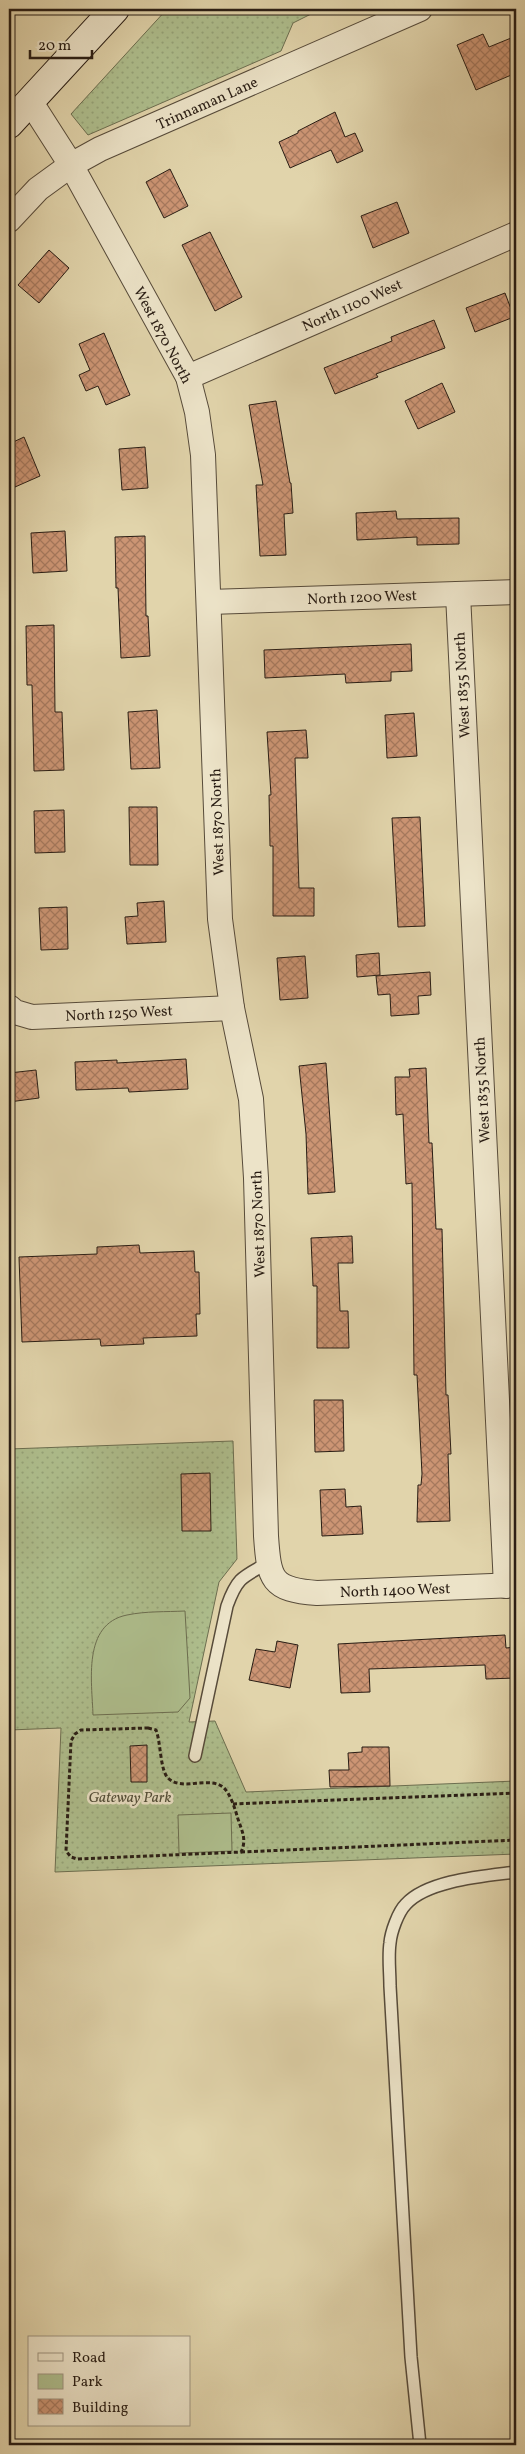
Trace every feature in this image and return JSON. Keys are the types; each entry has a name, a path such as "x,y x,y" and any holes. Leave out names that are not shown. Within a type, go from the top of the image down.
{"main road":[{"path":"9,124 115,9"}],"street":[{"name":"Trinnaman Lane","path":"9,220 38,189 71,165 100,149 420,9"},
{"name":"West 1870 North","path":"30,101 71,165 188,377 197,412 203,455 220,919 232,1008 251,1099 256,1168 272,1572"},
{"name":"North 1100 West","path":"188,377 516,234"},
{"name":"North 1200 West","path":"209,602 516,592"},
{"name":"West 1835 North","path":"458,594 511,1585"},
{"name":"North 1250 West","path":"9,1008 15,1012 32,1017 232,1008"},
{"name":"North 1400 West","path":"272,1572 291,1592 317,1593 511,1585"}],"lane":[{"path":"195,1756 226,1606 234,1586 243,1576 272,1572"},
{"path":"420,2445 411,2357 390,1943 396,1922 405,1904 422,1893 441,1886 516,1872"}],"path":[{"path":"241,1852 245,1844 244,1837 233,1804 224,1789 217,1784 177,1783 170,1780 165,1774 160,1738 156,1730 148,1728 81,1730 75,1734 71,1741 66,1851 70,1857 77,1859 241,1852 516,1840"},
{"path":"233,1804 516,1793"}],"green space":[{"path":"167,9 321,9 293,23 281,51 88,135 71,114"},
{"name":"Gateway Park","path":"233,1441 237,1559 219,1582 189,1722 215,1721 246,1792 516,1781 516,1854 55,1872 61,1728 9,1730 9,1449"},
{"path":"185,1611 190,1698 178,1712 93,1715 91,1671 96,1642 103,1630 113,1621 127,1615"},
{"path":"231,1813 232,1851 179,1853 178,1815"}],"building":[{"path":"483,34 489,47 516,36 516,73 476,90 457,45"},
{"path":"335,112 345,137 355,133 363,151 337,163 331,150 290,168 279,142"},
{"path":"170,169 188,206 164,218 146,182"},
{"path":"397,202 409,233 373,248 361,216"},
{"path":"210,232 242,297 215,311 182,245"},
{"path":"49,250 69,268 39,303 18,285"},
{"path":"505,293 514,317 475,332 466,308"},
{"path":"434,320 445,348 376,374 378,377 335,394 324,368 392,341 391,337"},
{"path":"104,333 130,395 106,405 98,386 86,391 79,375 90,370 79,344"},
{"path":"442,383 455,412 418,429 405,401"},
{"path":"276,401 291,483 293,513 284,514 286,555 260,556 256,485 263,485 249,405"},
{"path":"24,437 40,476 15,487 9,473 9,444"},
{"path":"145,447 148,488 122,490 119,449"},
{"path":"396,511 397,519 459,518 459,544 417,545 417,537 357,540 356,513"},
{"path":"65,531 67,571 33,573 31,533"},
{"path":"145,536 146,616 148,616 150,656 121,658 118,588 116,588 115,537"},
{"path":"54,625 55,712 62,712 64,770 34,771 32,685 27,685 26,626"},
{"path":"411,644 412,671 391,672 391,681 346,683 345,674 265,678 264,650"},
{"path":"157,710 160,768 131,769 128,712"},
{"path":"414,713 417,756 387,758 385,715"},
{"path":"306,730 308,758 295,758 299,888 314,888 314,916 273,916 273,846 270,846 269,795 271,795 267,732"},
{"path":"129,807 157,807 158,865 130,865"},
{"path":"64,810 65,852 35,853 34,811"},
{"path":"420,817 425,926 398,927 392,818"},
{"path":"164,901 166,942 127,944 125,917 138,916 137,903"},
{"path":"67,907 68,949 41,950 39,908"},
{"path":"379,953 380,975 357,977 356,955"},
{"path":"305,956 308,998 280,1000 277,958"},
{"path":"430,972 431,995 418,996 419,1014 391,1016 390,994 378,995 376,976"},
{"path":"186,1059 188,1089 129,1092 128,1088 76,1090 75,1062 117,1060 117,1063"},
{"path":"326,1063 335,1192 308,1194 306,1134 299,1066"},
{"path":"426,1068 429,1143 432,1143 436,1229 442,1229 446,1395 448,1395 451,1454 448,1454 450,1521 417,1522 418,1485 421,1485 422,1474 417,1375 414,1375 412,1183 406,1184 403,1114 396,1115 395,1077 410,1077 409,1069"},
{"path":"36,1070 39,1098 9,1102 9,1073"},
{"path":"352,1236 353,1263 338,1263 340,1311 348,1311 349,1348 317,1348 317,1286 313,1286 311,1238"},
{"path":"139,1245 140,1253 194,1251 195,1272 199,1272 200,1314 196,1314 197,1336 143,1338 144,1344 101,1346 100,1339 22,1342 19,1257 97,1254 97,1247"},
{"path":"314,1400 343,1400 344,1451 315,1452"},
{"path":"210,1473 211,1531 182,1531 181,1474"},
{"path":"345,1489 346,1507 361,1506 363,1534 322,1536 320,1490"},
{"path":"505,1635 506,1648 516,1647 516,1678 486,1679 485,1665 369,1669 370,1692 341,1693 338,1644"},
{"path":"277,1641 298,1645 290,1688 249,1680 256,1649 275,1652"},
{"path":"147,1745 147,1782 131,1782 130,1746"},
{"path":"362,1747 389,1747 390,1786 330,1787 329,1770 349,1770 348,1753 362,1752"}]}
